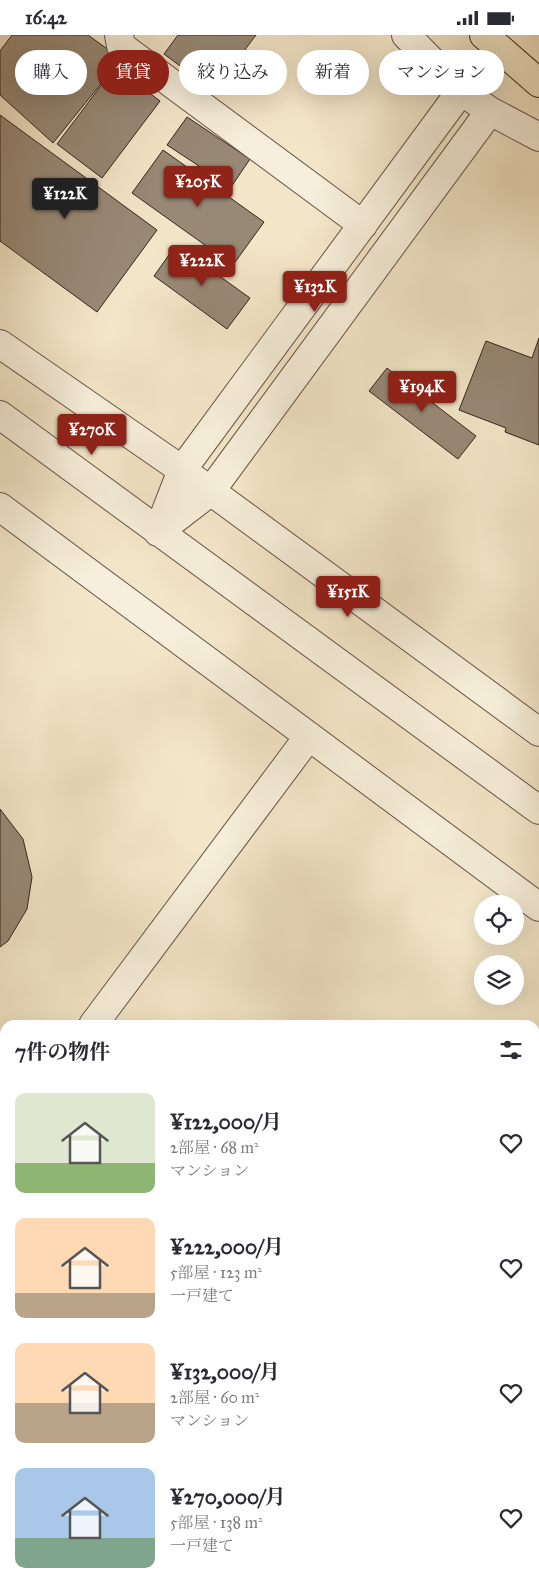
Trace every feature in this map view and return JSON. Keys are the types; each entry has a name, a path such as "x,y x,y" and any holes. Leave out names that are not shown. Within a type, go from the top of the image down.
{"highway":[{"path":"484,35 539,83"},
{"path":"498,35 539,70"}],"street":[{"path":"119,35 121,46 363,225"},
{"path":"406,35 421,50"},
{"path":"158,531 182,471 458,95"},
{"path":"467,95 490,111 539,137"},
{"path":"158,531 210,491 490,111"},
{"path":"0,344 210,491 539,732"},
{"path":"0,415 539,810"},
{"path":"0,507 539,907"},
{"path":"97,1020 309,736"}],"building":[{"path":"12,35 88,35 109,50 97,50 97,89 53,143 0,95 0,51"},
{"path":"178,35 256,35 245,50 179,50 179,65 169,58 169,50 167,50"},
{"path":"97,91 97,95 152,95 160,101 102,178 57,144"},
{"path":"0,115 157,230 97,312 0,241"},
{"path":"187,117 250,159 231,187 167,145"},
{"path":"163,150 264,222 233,265 132,193"},
{"path":"176,245 250,298 227,329 154,276"},
{"path":"539,338 539,445 505,432 506,428 459,410 486,341 532,358"},
{"path":"387,368 476,436 458,459 369,391"},
{"path":"0,809 23,839 32,877 27,909 8,941 0,947"}]}
